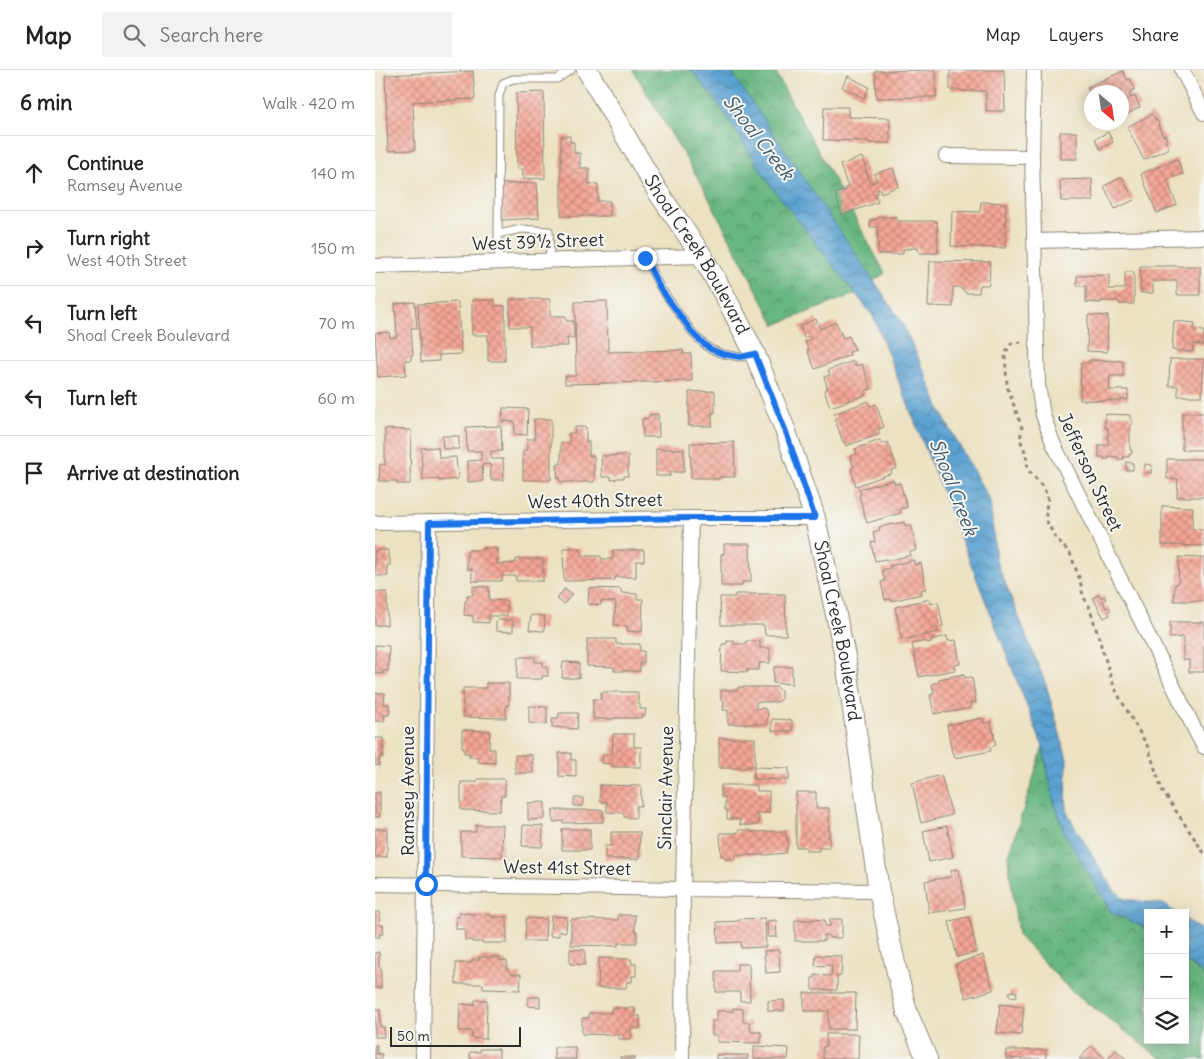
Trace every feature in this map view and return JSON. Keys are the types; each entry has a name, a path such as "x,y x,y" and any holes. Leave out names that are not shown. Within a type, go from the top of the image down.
{"street":[{"name":"Shoal Creek Boulevard","path":"587,70 658,192 702,256 725,296 755,354 786,432 815,518 846,661 879,891 896,968 907,1012 927,1059"},
{"name":"Jefferson Street","path":"1034,70 1032,157 1034,241 1038,385 1043,415 1053,443 1204,747"},
{"path":"1182,70 1204,113"},
{"path":"946,156 1032,157"},
{"path":"1034,241 1204,237"},
{"name":"West 39½ Street","path":"375,266 702,256"},
{"name":"Sinclair Avenue","path":"681,1059 691,518"},
{"name":"West 40th Street","path":"375,523 815,518"},
{"name":"Ramsey Avenue","path":"423,1059 429,523"},
{"name":"West 41st Street","path":"375,884 879,891"}],"lane":[{"path":"499,262 499,96 503,83 513,79 557,79 571,70"},
{"path":"498,234 522,229 549,231 550,260"},
{"path":"645,258 660,288 695,336 705,345 723,354 740,357 755,354"}],"path":[{"path":"1037,340 1012,343 1005,353 1007,386 1022,428 1020,439 1026,454 1028,470 1048,496 1046,520 1055,537 1070,553 1081,580 1083,596 1089,606 1117,694 1148,747 1162,790 1204,853"}],"green space":[{"path":"633,70 774,70 885,273 855,294 775,325 703,187"},
{"path":"1043,747 1053,798 1064,832 1144,928 1144,1044 1189,1044 1189,963 1204,975 1204,1059 1162,1059 1070,990 1018,935 1008,858"}],"water":[{"name":"Shoal Creek","path":"691,70 730,70 900,319 943,416 990,501 996,560 1046,685 1067,759 1066,809 1073,824 1114,890 1125,899 1163,904 1170,909 1144,909 1144,928 1111,912 1064,832 1053,799 1043,747 873,316 771,186 719,105"},
{"path":"1189,922 1204,932 1204,975 1189,963"}],"building":[{"path":"936,70 936,97 876,98 875,71"},
{"path":"950,70 1004,70 1005,111 986,111 986,91 950,90"},
{"path":"473,71 475,99 413,102 415,150 388,151 385,75"},
{"path":"1123,71 1127,80 1130,79 1135,89 1129,93 1129,85 1092,85"},
{"path":"848,76 869,87 864,98 842,87"},
{"path":"544,92 545,178 523,179 523,169 517,169 516,93"},
{"path":"1129,93 1131,98 1135,96 1140,107 1129,113"},
{"path":"824,107 848,107 848,117 890,118 890,143 823,140"},
{"path":"1152,114 1159,124 1163,136 1165,135 1167,139 1165,140 1169,148 1144,160 1129,130 1129,126"},
{"path":"1060,132 1077,132 1077,159 1060,159"},
{"path":"1108,132 1113,142 1100,149 1095,139"},
{"path":"561,136 570,136 570,142 574,142 574,153 580,153 580,168 589,168 589,184 598,184 598,201 610,201 610,216 561,216"},
{"path":"862,157 870,183 877,181 874,174 893,168 899,186 881,193 880,189 877,190 878,193 875,194 878,202 842,215 835,194 846,190 845,188 848,187 840,165"},
{"path":"1177,159 1183,174 1167,180 1177,205 1157,213 1141,174"},
{"path":"1122,177 1134,200 1115,209 1104,186"},
{"path":"1092,179 1093,201 1061,201 1060,180"},
{"path":"537,183 539,218 502,220 501,184"},
{"path":"981,202 1006,203 1005,248 951,246 952,211 980,212"},
{"path":"878,217 897,217 897,221 937,221 938,253 919,253 918,248 903,249 903,254 878,254 878,227 870,227 870,220 878,219"},
{"path":"930,261 990,262 989,285 980,285 979,293 966,293 959,287 953,287 953,307 928,306"},
{"path":"1140,266 1200,266 1200,295 1177,295 1177,281 1153,281 1153,293 1141,293"},
{"path":"1125,272 1134,272 1134,304 1119,304 1119,301 1086,302 1086,286 1077,286 1077,276 1109,275 1109,289 1125,289"},
{"path":"510,299 550,299 550,316 566,316 566,321 574,321 574,338 567,338 568,346 530,346 530,327 510,327"},
{"path":"472,300 495,300 495,306 505,306 505,361 488,361 488,335 472,335"},
{"path":"607,301 608,352 683,350 683,354 691,354 692,381 565,384 565,376 576,376 575,302"},
{"path":"415,302 417,328 411,328 413,355 411,355 411,360 405,360 406,375 378,377 375,333 389,332 390,338 397,337 395,304"},
{"path":"458,302 461,354 439,355 439,361 421,362 418,304"},
{"path":"1088,315 1108,316 1107,352 1087,351"},
{"path":"816,319 820,329 836,322 843,338 849,336 855,350 849,352 850,355 815,369 805,342 811,339 809,336 804,338 800,326"},
{"path":"1174,321 1195,323 1194,330 1204,331 1204,345 1193,344 1193,352 1172,350"},
{"path":"1170,359 1204,359 1202,396 1178,396 1178,386 1169,386"},
{"path":"1089,360 1123,361 1123,376 1110,376 1109,390 1128,390 1128,400 1080,400 1081,363 1089,363"},
{"path":"854,361 855,366 862,364 871,389 864,391 866,395 830,407 824,390 828,389 824,377 830,375 828,370"},
{"path":"715,391 715,413 712,413 712,426 689,426 689,392"},
{"path":"868,401 870,406 876,404 884,427 878,429 880,434 846,446 834,414"},
{"path":"503,408 528,409 527,435 514,434 515,422 502,421"},
{"path":"1182,413 1204,413 1204,450 1182,450"},
{"path":"658,414 659,437 643,437 642,419 649,418 649,415"},
{"path":"1105,414 1130,415 1132,425 1130,425 1130,450 1132,450 1132,454 1129,454 1129,457 1118,459 1118,457 1109,456 1109,459 1104,459 1104,457 1099,457 1099,445 1108,445 1108,428 1105,428"},
{"path":"534,419 551,419 551,480 523,480 523,450 527,450 527,439 535,439"},
{"path":"501,426 502,451 491,451 491,459 503,459 504,480 491,480 490,464 482,465 483,481 468,482 468,461 481,460 481,451 467,451 466,427"},
{"path":"575,427 586,427 586,442 589,442 589,456 594,456 594,482 560,482 560,478 558,478 557,464 561,464 561,443 569,443 569,433 575,433"},
{"path":"385,429 411,430 410,484 397,484 397,481 379,481 380,464 385,465"},
{"path":"442,436 459,436 459,449 443,449"},
{"path":"880,440 882,444 888,442 897,468 891,470 892,473 856,486 851,469 854,467 850,456 857,454 855,449"},
{"path":"734,442 735,477 719,477 719,479 691,478 690,443"},
{"path":"438,447 439,458 456,457 458,479 423,480 421,448"},
{"path":"656,449 684,449 684,472 670,472 670,476 656,476"},
{"path":"628,455 628,476 611,480 611,477 602,477 601,456"},
{"path":"1167,459 1204,459 1204,497 1177,497 1178,479 1167,479"},
{"path":"1126,462 1133,463 1133,470 1126,470"},
{"path":"1145,464 1152,465 1151,473 1144,473"},
{"path":"893,480 895,484 900,483 907,507 900,509 901,513 867,523 859,489"},
{"path":"1162,506 1193,507 1192,529 1204,530 1204,546 1162,545"},
{"path":"904,522 905,526 911,525 917,550 910,552 911,555 886,561 886,559 875,561 871,543 875,542 873,532 880,530 879,527"},
{"path":"724,544 750,544 751,582 742,582 742,586 721,586 721,554 724,554"},
{"path":"482,548 497,548 497,564 516,563 516,559 543,559 543,581 516,581 516,576 502,576 502,581 472,581 472,569 467,569 467,550 482,550"},
{"path":"563,548 581,548 581,556 601,556 601,559 613,559 613,550 644,550 644,561 636,561 636,577 615,577 615,580 564,581"},
{"path":"375,550 388,550 390,565 387,565 388,576 375,576"},
{"path":"1179,557 1204,558 1204,601 1174,601 1175,584 1178,584"},
{"path":"914,560 914,565 921,563 926,589 921,590 922,594 891,601 890,599 885,600 881,582 885,581 882,570 890,568 889,566"},
{"path":"473,586 489,587 489,600 507,601 507,616 489,616 489,623 473,622 473,616 464,615 465,601 467,601 467,595 473,595"},
{"path":"589,588 621,589 621,593 637,594 637,599 643,599 642,632 627,631 627,626 614,625 616,602 601,601 601,605 588,604"},
{"path":"564,589 572,594 564,604 557,599"},
{"path":"375,592 387,592 387,625 375,625"},
{"path":"735,594 785,594 786,635 765,635 764,625 721,625 720,597 735,597"},
{"path":"1099,594 1101,598 1104,596 1106,600 1103,601 1106,608 1109,607 1111,610 1108,612 1110,615 1104,618 1093,598"},
{"path":"930,599 931,604 938,602 943,626 937,627 938,632 902,640 895,607"},
{"path":"531,615 545,616 544,631 529,630"},
{"path":"496,620 513,620 513,632 496,631"},
{"path":"1170,622 1204,622 1204,672 1189,672 1189,660 1183,660 1183,637 1170,638"},
{"path":"947,636 948,641 956,640 960,664 954,665 955,670 919,677 912,644 926,641 927,643 932,642 931,640"},
{"path":"587,639 616,639 616,644 640,644 640,651 644,651 644,663 640,663 640,671 614,671 614,667 587,666"},
{"path":"727,641 734,641 734,644 746,644 746,641 760,641 760,648 770,648 770,663 759,663 759,670 747,670 748,672 721,671 722,644 727,644"},
{"path":"375,645 389,646 388,671 383,671 383,674 375,673"},
{"path":"518,657 535,657 535,662 543,662 543,667 547,667 548,676 542,676 542,679 517,679"},
{"path":"563,662 579,663 579,678 562,678"},
{"path":"774,667 792,667 792,684 773,683"},
{"path":"964,674 965,678 972,677 976,702 970,703 971,708 934,714 930,695 934,694 932,684 939,682 939,679"},
{"path":"486,683 509,683 509,705 506,705 506,718 463,717 463,688 486,688"},
{"path":"738,687 777,687 781,691 781,700 778,702 756,702 756,709 764,708 768,713 767,721 764,724 728,724 728,710 723,710 724,701 721,701 721,690 738,690"},
{"path":"601,692 638,692 638,704 640,704 640,709 646,709 645,716 641,716 641,718 593,719 593,699 601,699"},
{"path":"375,693 385,693 384,704 389,704 389,715 384,715 384,721 375,721"},
{"path":"529,706 547,707 547,724 529,723"},
{"path":"559,713 578,713 577,729 552,727 552,718 558,718"},
{"path":"983,718 984,723 991,722 996,745 990,747 991,751 955,758 954,753 952,753 947,725"},
{"path":"772,719 792,720 792,731 772,731"},
{"path":"462,730 490,731 489,749 495,749 495,763 478,762 478,757 469,757 469,753 464,753"},
{"path":"613,734 634,734 634,747 641,747 641,767 612,767 612,764 602,763 603,754 612,754"},
{"path":"375,738 383,738 383,757 380,757 379,766 375,765"},
{"path":"719,738 755,738 755,766 719,768"},
{"path":"559,753 571,753 571,760 576,760 576,777 559,776"},
{"path":"515,755 532,755 533,773 515,773"},
{"path":"754,767 789,768 789,780 753,779"},
{"path":"941,775 952,815 921,823 912,783"},
{"path":"477,779 505,779 505,796 501,796 500,811 461,810 461,782 477,782"},
{"path":"600,785 641,786 641,806 636,806 636,818 624,817 624,813 607,812 607,802 600,802"},
{"path":"721,785 757,785 757,791 769,791 769,813 756,813 756,816 759,816 758,825 740,825 740,819 727,819 725,797 721,797"},
{"path":"380,792 380,817 375,817 375,793"},
{"path":"796,792 816,792 816,808 829,808 829,848 819,848 819,851 806,851 806,847 796,847"},
{"path":"574,798 583,798 583,806 574,806"},
{"path":"545,802 545,819 528,820 528,803"},
{"path":"553,810 603,810 603,822 553,822"},
{"path":"476,825 503,825 502,857 461,856 461,832 476,832"},
{"path":"523,825 543,826 542,847 522,846"},
{"path":"947,826 953,857 929,862 923,831"},
{"path":"375,829 387,829 387,857 375,857"},
{"path":"562,829 590,829 590,850 562,850"},
{"path":"738,830 750,830 750,832 785,831 788,842 786,853 736,855 736,859 725,859 725,856 721,856 720,833 738,833"},
{"path":"611,832 640,832 639,859 605,859 605,846 611,846"},
{"path":"958,869 959,876 961,875 965,908 929,913 925,881 951,877 951,870"},
{"path":"375,912 380,912 379,925 383,925 383,934 379,934 380,937 375,937"},
{"path":"459,913 507,917 507,943 482,943 465,940 465,929 456,929 456,917 459,917"},
{"path":"618,915 635,915 637,943 618,943 618,946 571,945 571,919 618,920"},
{"path":"551,916 567,917 566,932 559,931 559,936 550,936"},
{"path":"969,917 977,952 957,957 949,921"},
{"path":"526,918 546,919 545,941 525,941"},
{"path":"765,918 766,947 741,948 741,942 718,943 717,922"},
{"path":"830,919 842,919 842,938 829,938 829,935 824,935 824,941 795,941 795,920 825,920 825,926 830,926"},
{"path":"776,920 777,937 768,937 767,921"},
{"path":"570,949 585,950 585,965 570,964"},
{"path":"779,950 780,972 766,973 764,951"},
{"path":"379,952 381,988 375,988 375,953"},
{"path":"816,955 842,956 841,976 837,976 837,990 812,990 812,978 815,978 815,975 831,976 832,965 815,966"},
{"path":"983,955 993,990 966,998 955,964"},
{"path":"479,957 500,957 500,960 507,961 507,969 512,974 521,974 520,990 483,989 483,984 456,984 456,963 472,963 472,960 479,960"},
{"path":"599,958 631,959 632,964 636,964 636,976 632,976 632,982 627,982 626,988 598,988"},
{"path":"737,964 749,964 750,1001 740,1001 740,992 716,992 716,971 737,971"},
{"path":"1016,991 1017,996 1010,997 1009,992"},
{"path":"804,993 856,993 855,1029 828,1029 829,1011 804,1011"},
{"path":"529,997 540,997 540,1007 528,1006"},
{"path":"475,1000 487,1000 486,1039 472,1038 472,1031 459,1031 460,1004 475,1005"},
{"path":"784,1000 784,1011 768,1011 768,1001"},
{"path":"1000,1004 1024,1007 1021,1035 997,1033"},
{"path":"611,1008 635,1008 635,1016 640,1016 640,1028 631,1028 631,1039 619,1039 619,1035 582,1034 582,1018 589,1018 589,1013 611,1013"},
{"path":"733,1008 743,1009 743,1022 750,1022 751,1032 761,1032 761,1043 717,1042 717,1035 712,1035 712,1021 717,1021 717,1011 733,1011"},
{"path":"375,1009 380,1009 380,1027 384,1027 384,1037 375,1037"},
{"path":"826,1034 859,1034 858,1059 823,1059"},
{"path":"375,1045 377,1045 377,1054 382,1054 381,1059 375,1059"},
{"path":"754,1046 789,1048 788,1059 754,1059"},
{"path":"1091,1046 1106,1059 1079,1059"},
{"path":"554,1047 575,1047 576,1059 554,1059"},
{"path":"480,1049 499,1049 499,1059 470,1059 470,1052 480,1052"},
{"path":"1006,1050 1046,1050 1046,1059 1006,1059"},
{"path":"1116,1050 1126,1059 1108,1059"},
{"path":"716,1055 748,1055 748,1059 716,1059"},
{"path":"620,1057 635,1057 635,1059 620,1059"}],"route":[{"path":"426,884 429,523 691,518 815,518 786,432 755,354 740,357 723,354 710,349 695,336 660,288 645,258"}]}
